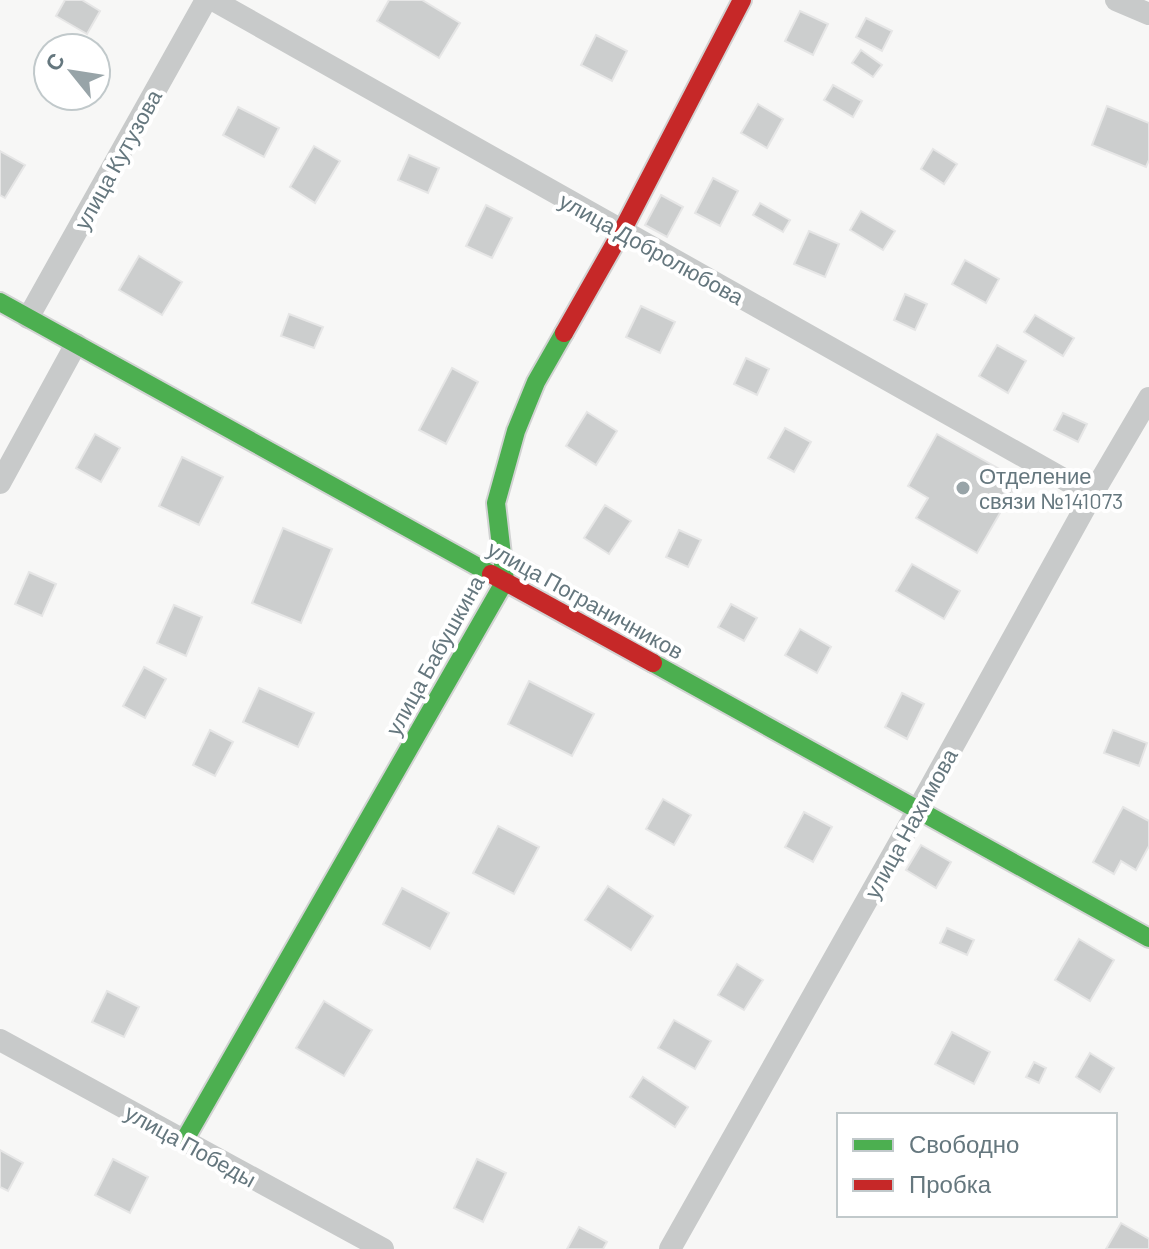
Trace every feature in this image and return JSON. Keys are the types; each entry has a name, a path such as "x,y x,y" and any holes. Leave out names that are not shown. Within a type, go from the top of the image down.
{"street":[{"name":"улица Кутузова","path":"28,318 206,0"},
{"name":"улица Добролюбова","path":"213,0 1092,495"},
{"name":"улица Бабушкина","path":"184,1141 505,581 496,503 516,431 548,359 622,231 742,0"},
{"path":"1116,0 1149,14"},
{"name":"улица Пограничников","path":"0,302 1149,938"},
{"path":"0,483 76,344"},
{"name":"улица Нахимова","path":"670,1249 1149,398"},
{"name":"улица Победы","path":"0,1040 383,1249"}],"building":[{"path":"65,0 82,0 100,11 88,32 56,16"},
{"path":"389,0 422,0 460,23 439,58 377,21"},
{"path":"800,11 828,24 813,55 785,41"},
{"path":"866,18 892,31 882,51 856,37"},
{"path":"596,35 627,51 612,81 581,65"},
{"path":"861,50 882,65 873,77 852,63"},
{"path":"833,85 862,101 853,117 824,100"},
{"path":"758,104 783,119 767,148 741,133"},
{"path":"1107,106 1149,123 1149,160 1146,167 1092,145"},
{"path":"238,107 279,128 264,157 223,135"},
{"path":"314,146 340,161 315,203 290,187"},
{"path":"933,149 957,164 944,184 921,169"},
{"path":"0,151 25,165 5,198 0,195"},
{"path":"409,155 439,168 428,193 398,180"},
{"path":"713,178 738,191 720,226 695,213"},
{"path":"661,195 683,207 667,237 645,225"},
{"path":"760,203 790,220 783,232 753,215"},
{"path":"486,205 512,218 492,258 466,246"},
{"path":"861,211 895,231 883,250 850,230"},
{"path":"809,231 839,244 825,277 794,264"},
{"path":"139,256 182,282 162,315 119,290"},
{"path":"965,260 999,279 986,303 952,284"},
{"path":"905,294 927,304 915,330 894,320"},
{"path":"641,306 675,322 660,353 626,337"},
{"path":"289,314 323,327 314,348 281,336"},
{"path":"1035,315 1074,338 1063,356 1024,332"},
{"path":"997,345 1026,361 1008,393 979,376"},
{"path":"746,358 769,369 757,395 734,384"},
{"path":"452,368 478,382 446,444 419,430"},
{"path":"587,412 617,431 596,465 566,446"},
{"path":"1063,413 1087,424 1078,442 1054,430"},
{"path":"785,428 811,442 794,472 768,458"},
{"path":"95,434 120,448 101,482 76,468"},
{"path":"937,434 1019,480 977,553 916,518 928,498 908,486"},
{"path":"182,457 223,477 199,525 159,506"},
{"path":"605,505 631,521 609,554 584,538"},
{"path":"283,528 332,549 301,623 252,603"},
{"path":"679,530 701,540 688,567 666,557"},
{"path":"912,564 960,591 944,619 896,591"},
{"path":"29,572 56,584 42,616 15,604"},
{"path":"731,604 757,618 744,641 718,627"},
{"path":"174,605 202,617 186,656 157,643"},
{"path":"800,629 831,647 817,673 785,655"},
{"path":"144,667 166,679 145,718 123,706"},
{"path":"529,681 594,714 572,756 508,724"},
{"path":"259,688 314,713 298,747 243,722"},
{"path":"902,693 924,704 907,739 885,727"},
{"path":"210,730 233,742 215,776 193,765"},
{"path":"1113,730 1147,743 1139,766 1104,753"},
{"path":"663,799 691,815 674,845 646,829"},
{"path":"1123,807 1149,821 1149,846 1136,870 1121,861 1114,874 1093,862"},
{"path":"804,812 832,827 813,862 785,847"},
{"path":"498,826 539,847 514,894 473,873"},
{"path":"921,845 951,862 936,888 906,870"},
{"path":"608,886 653,916 631,950 585,920"},
{"path":"402,888 449,913 430,949 383,924"},
{"path":"947,928 974,940 967,955 940,943"},
{"path":"1079,939 1114,960 1090,1001 1055,980"},
{"path":"737,964 763,980 744,1010 718,995"},
{"path":"107,991 139,1007 124,1037 92,1022"},
{"path":"324,1001 372,1030 344,1076 296,1048"},
{"path":"674,1020 711,1041 695,1069 658,1048"},
{"path":"952,1032 990,1052 974,1084 935,1064"},
{"path":"1090,1053 1114,1068 1100,1092 1076,1077"},
{"path":"1034,1062 1046,1068 1039,1083 1026,1077"},
{"path":"643,1077 688,1107 675,1127 630,1097"},
{"path":"0,1150 23,1163 8,1191 0,1187"},
{"path":"113,1159 148,1177 130,1213 95,1195"},
{"path":"477,1159 506,1173 483,1222 454,1208"},
{"path":"1121,1223 1149,1239 1149,1249 1106,1249"},
{"path":"579,1227 607,1242 603,1249 567,1249"}],"traffic: fast":[{"path":"0,302 491,574"},
{"path":"184,1141 505,581 496,503 516,431 536,382 564,333"},
{"path":"653,663 1149,938"}],"traffic: jam":[{"path":"564,333 622,231 742,0"},
{"path":"491,574 653,663"}],"place":[{"name":"Отделение связи №141073","path":"963,488"}]}
